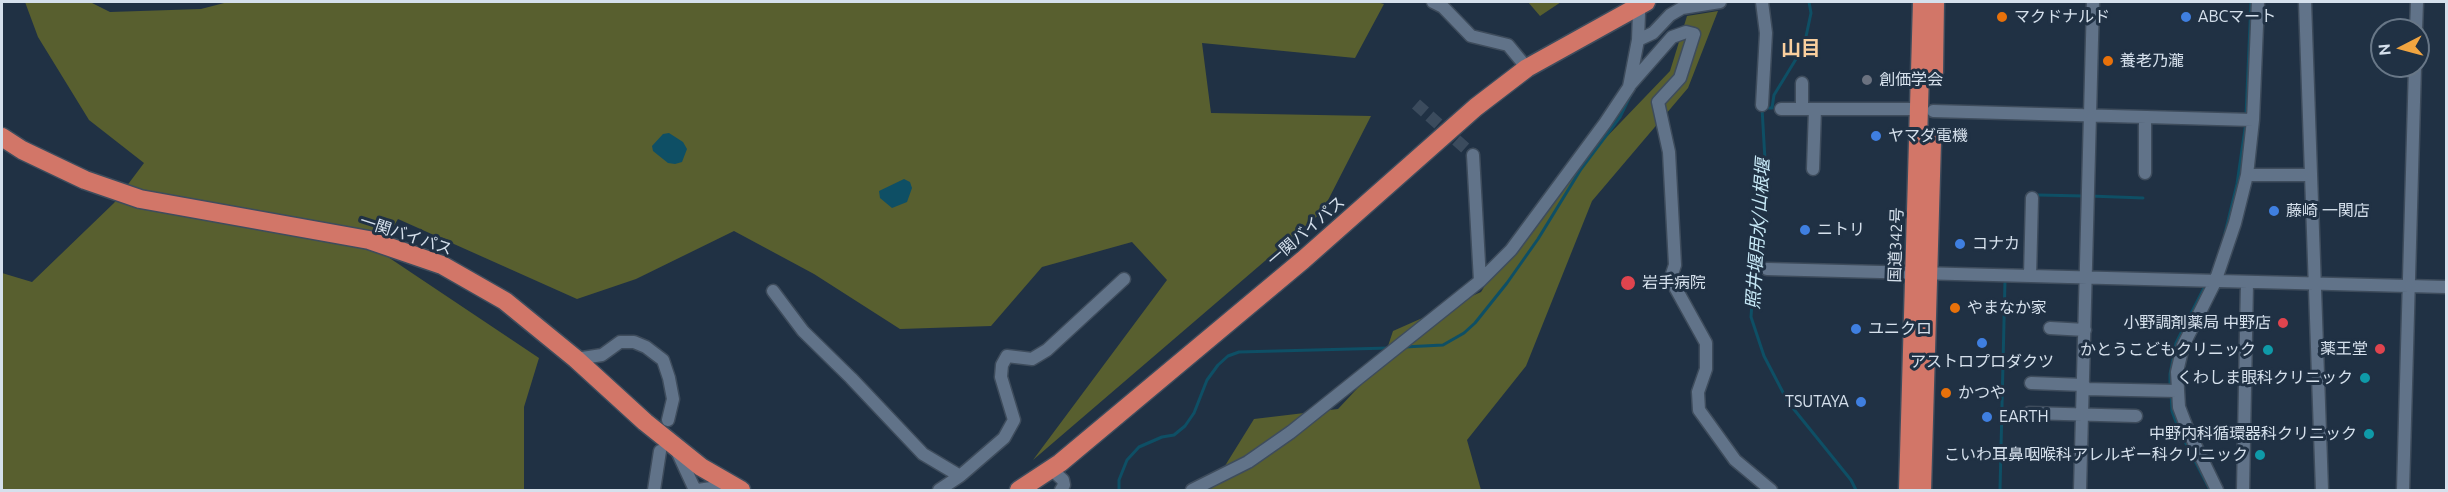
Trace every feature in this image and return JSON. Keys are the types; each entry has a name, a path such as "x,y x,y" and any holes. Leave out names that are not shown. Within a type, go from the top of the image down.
{"highway":[{"name":"一関バイパス","path":"1019,490 1051,469 1303,260 1476,107 1527,68 1637,9 1657,2"},
{"name":"国道342号","path":"1922,2 1927,110"},
{"name":"国道342号","path":"1908,490 1921,274 1927,110 1935,2"},
{"name":"一関バイパス","path":"2,137 22,150 84,180 140,199 369,240 442,265 505,301 576,359 645,422 668,448 736,488"},
{"name":"国道342号","path":"1921,274 1922,490"}],"street":[{"path":"1433,2 1443,8 1471,36 1508,45 1527,68"},
{"path":"1638,40 1653,33 1670,15 1682,8 1720,2"},
{"path":"1762,2 1766,33 1762,105"},
{"path":"2080,490 2093,2"},
{"path":"2217,490 2179,407 2177,372 2183,346 2216,282 2247,176 2253,120 2258,2"},
{"path":"2305,2 2322,490"},
{"path":"2416,18 2417,2"},
{"path":"1629,87 1638,40 1637,9"},
{"path":"1192,490 1248,462 1291,432 1480,281 1518,241 1629,87 1672,37 1686,32 1694,34 1680,78 1658,102 1669,152 1675,265 1672,274 1675,287 1706,343 1706,369 1698,392 1699,410 1735,460 1771,490"},
{"path":"2403,490 2415,78"},
{"path":"1802,83 1802,109"},
{"path":"1781,109 1927,110 2253,120"},
{"path":"1813,169 1815,109"},
{"path":"2145,117 2145,173"},
{"path":"1473,155 1480,281"},
{"path":"2247,176 2311,175"},
{"path":"2031,276 2032,198"},
{"path":"1767,268 2446,287"},
{"path":"939,490 960,476 1004,438 1014,420 1001,377 1002,365 1007,356 1032,359 1047,350 1124,279"},
{"path":"2243,490 2247,283"},
{"path":"773,291 803,331 923,454 960,476"},
{"path":"2050,328 2085,330"},
{"path":"576,359 602,356 620,342 634,342 646,347 663,360 669,378 673,399 668,420"},
{"path":"2031,383 2177,391"},
{"path":"2029,413 2136,416"},
{"path":"654,490 668,448"},
{"path":"668,448 697,490 736,488"},
{"path":"1051,469 1063,480 1064,485 1061,490"}],"green space":[{"path":"25,2 90,2 110,12 201,9 228,2 1376,2 1384,4 1355,58 1202,43 1211,113 1371,116 1322,212 1033,460 1167,280 1132,242 1042,267 991,326 900,329 814,274 734,231 636,279 577,299 398,219 379,251 539,358 524,407 524,490 2,490 2,273 32,282 114,203 144,163 89,120 38,37"},
{"path":"1528,2 1561,2 1540,16"},
{"path":"1718,11 1688,88 1592,201 1526,366 1467,440 1481,490 1210,490 1254,419 1338,409 1383,361 1393,331 1481,292 1523,224 1670,71 1687,16"}],"water":[{"path":"669,133 683,142 687,149 682,162 668,163 653,151 652,146 663,134"},
{"path":"904,179 910,182 912,188 907,202 892,208 880,198 879,191"}],"waterway":[{"name":"照井堰用水/山根堰","path":"1809,2 1811,13 1804,46 1774,95 1772,108 1762,108 1765,160 1751,317 1764,356 1788,402 1851,480 1856,490"},
{"path":"2246,115 2251,2"},
{"path":"1404,347 1443,345 1464,333 1475,323 1538,239 1581,169 1620,117 1634,88"},
{"path":"2225,233 2237,184 2246,122"},
{"path":"2038,195 2084,196"},
{"path":"2090,196 2143,198"},
{"path":"2000,490 2005,280"},
{"path":"2170,386 2176,343 2206,284"},
{"path":"1119,490 1119,480 1127,460 1139,447 1162,437 1174,435 1185,426 1194,413 1207,380 1228,356 1239,352 1389,348"},
{"path":"2171,393 2172,411 2179,430 2210,490"}],"tunnel":[{"path":"1416,104 1473,155"}],"place":[{"name":"マクドナルド","path":"2002,17"},
{"name":"ABCマート","path":"2186,17"},
{"name":"養老乃瀧","path":"2108,61"},
{"name":"創価学会","path":"1867,80"},
{"name":"ヤマダ電機","path":"1876,136"},
{"name":"藤崎 一関店","path":"2274,211"},
{"name":"ニトリ","path":"1805,230"},
{"name":"コナカ","path":"1960,244"},
{"name":"岩手病院","path":"1628,283"},
{"name":"やまなか家","path":"1955,308"},
{"name":"小野調剤薬局 中野店","path":"2283,323"},
{"name":"ユニクロ","path":"1856,329"},
{"name":"アストロプロダクツ","path":"1982,343"},
{"name":"薬王堂","path":"2380,349"},
{"name":"かとうこどもクリニック","path":"2268,350"},
{"name":"くわしま眼科クリニック","path":"2365,378"},
{"name":"かつや","path":"1946,393"},
{"name":"TSUTAYA","path":"1861,402"},
{"name":"EARTH","path":"1987,417"},
{"name":"中野内科循環器科クリニック","path":"2369,434"},
{"name":"こいわ耳鼻咽喉科アレルギー科クリニック","path":"2260,455"}],"district":[{"name":"山目","path":"1801,48"}]}
